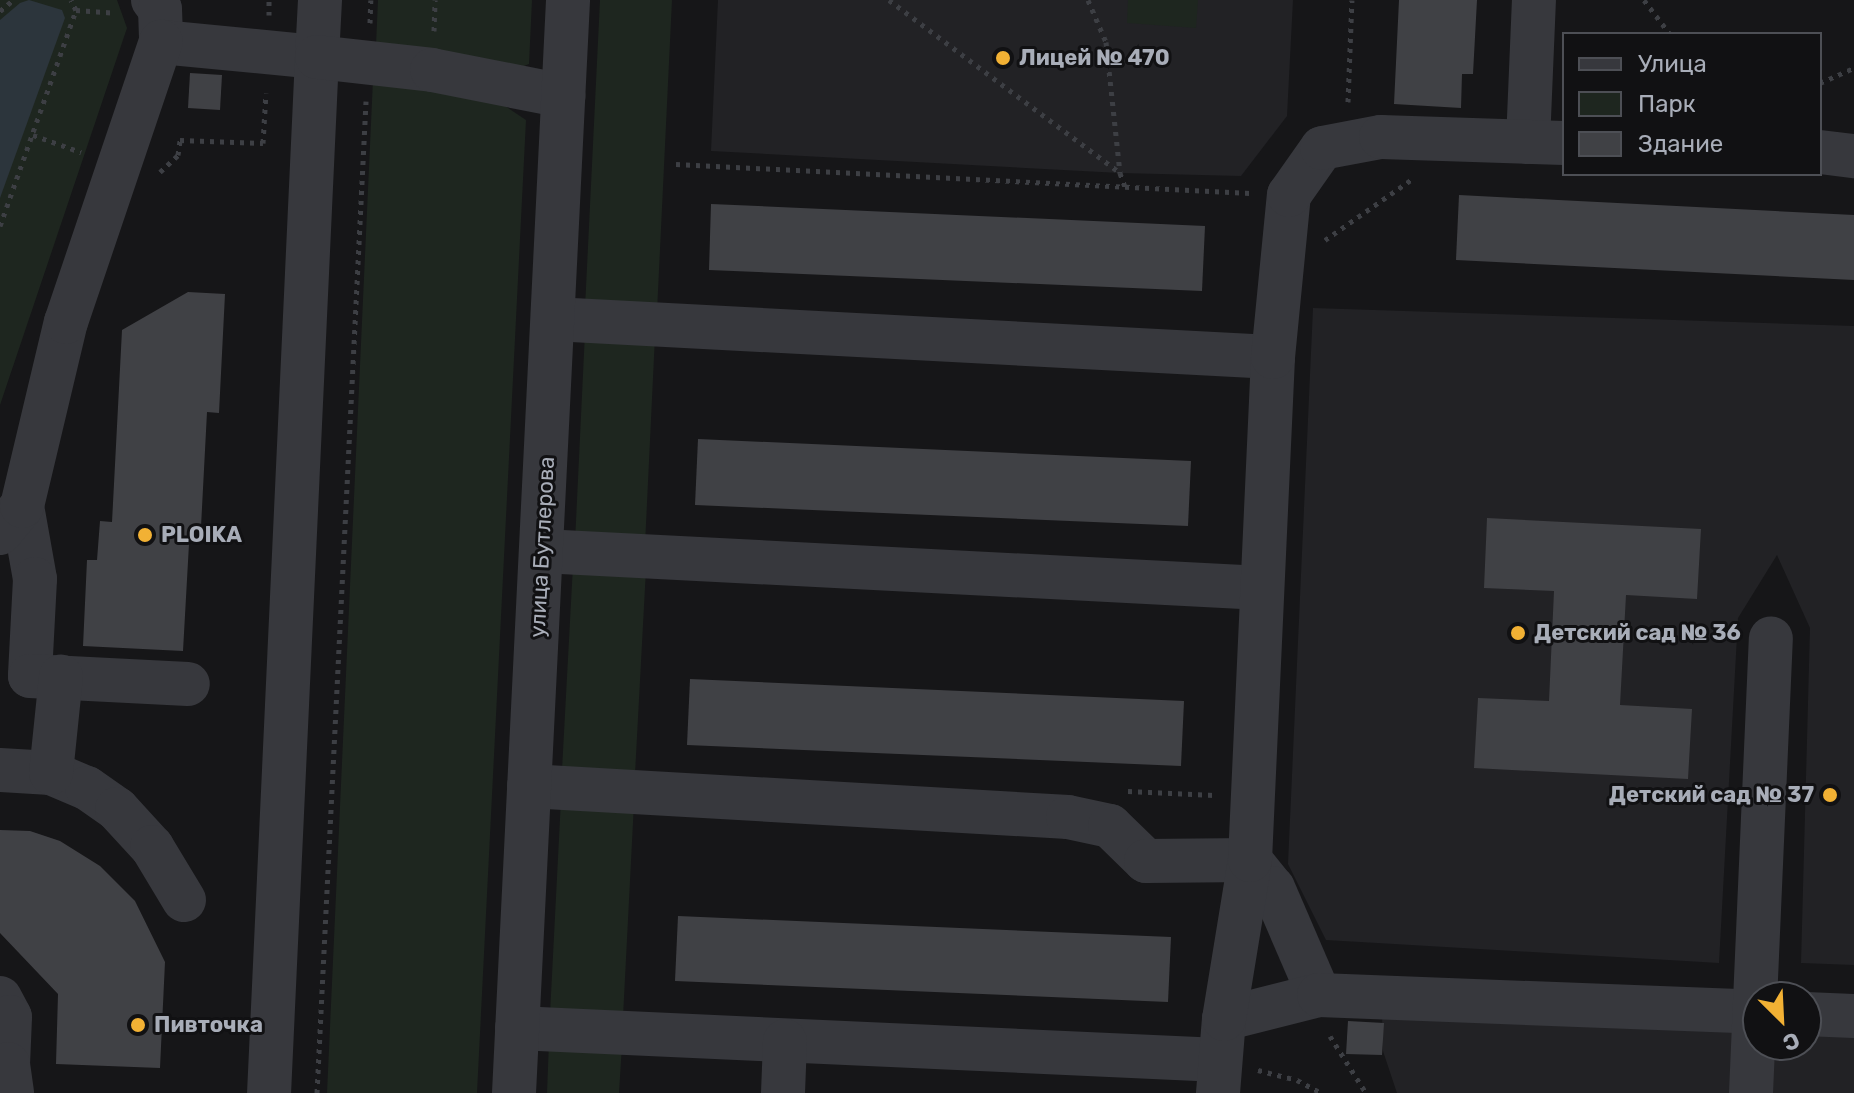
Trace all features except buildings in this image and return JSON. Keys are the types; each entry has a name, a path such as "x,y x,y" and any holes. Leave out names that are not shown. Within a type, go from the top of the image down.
{"street":[{"path":"269,1093 320,0"},
{"name":"улица Бутлерова","path":"514,1093 568,0"},
{"path":"1220,1058 1250,860 1273,357 1289,195 1322,148 1381,137 1546,142 1534,0"},
{"path":"188,684 30,676 35,579 11,519 66,322 119,165 157,21 267,51 368,61 563,96"},
{"path":"1822,152 1854,156"},
{"path":"553,319 1273,357"},
{"path":"542,551 1262,588"},
{"path":"1758,981 1771,638"},
{"path":"51,773 61,677"},
{"path":"0,770 51,773 87,788 117,809 152,847 184,900"},
{"path":"529,786 1068,817 1110,826 1146,861 1250,860"},
{"path":"1250,860 1273,888 1319,995"},
{"path":"517,1028 1220,1058 1319,995 1742,1011"},
{"path":"0,998 10,1017 8,1064 12,1093"},
{"path":"1822,1015 1854,1016"},
{"path":"783,1093 785,1041"},
{"path":"1751,1093 1753,1061"}],"path":[{"path":"0,11 13,0"},
{"path":"0,226 76,10 71,0"},
{"path":"33,135 119,165 160,172 178,155 180,140 263,143 269,0"},
{"path":"317,1093 371,0"},
{"path":"889,0 1120,173"},
{"path":"1088,0 1106,42 1120,173 1125,187"},
{"path":"1347,143 1352,0"},
{"path":"1644,0 1668,32"},
{"path":"1822,82 1854,68"},
{"path":"676,164 1289,195"},
{"path":"1281,271 1418,175"},
{"path":"1068,817 1132,790 1253,798"},
{"path":"1319,995 1324,1027 1366,1093"},
{"path":"1220,1058 1297,1080 1321,1093"}],"shaded area":[{"path":"29,0 62,10 65,18 0,198 0,20 20,3"},
{"name":"Лицей № 470","path":"718,0 1293,0 1287,116 1241,176 1120,173 711,151"},
{"name":"Детский сад № 36","path":"1313,308 1854,326 1854,965 1801,963 1810,628 1777,555 1738,618 1719,963 1326,940 1288,864"},
{"path":"1382,1016 1742,1031 1742,1061 1822,1061 1822,1035 1854,1036 1854,1093 1397,1093 1383,1051"}],"green space":[{"path":"0,0 117,0 127,28 0,405"},
{"path":"378,0 532,0 529,64 509,72 376,45"},
{"path":"600,0 672,0 657,312 585,308"},
{"path":"1128,0 1198,0 1196,28 1127,23"},
{"path":"373,79 505,106 526,120 477,1093 327,1093"},
{"path":"585,332 655,336 645,545 575,542"},
{"path":"573,565 646,569 635,774 562,770"},
{"path":"561,799 634,803 623,1017 550,1014"},
{"path":"549,1041 622,1045 619,1093 547,1093"}],"place":[{"name":"Лицей № 470","path":"1003,58"},
{"name":"PLOIKA","path":"145,535"},
{"name":"Детский сад № 36","path":"1518,633"},
{"name":"Детский сад № 37","path":"1830,795"},
{"name":"Пивточка","path":"138,1025"}]}
